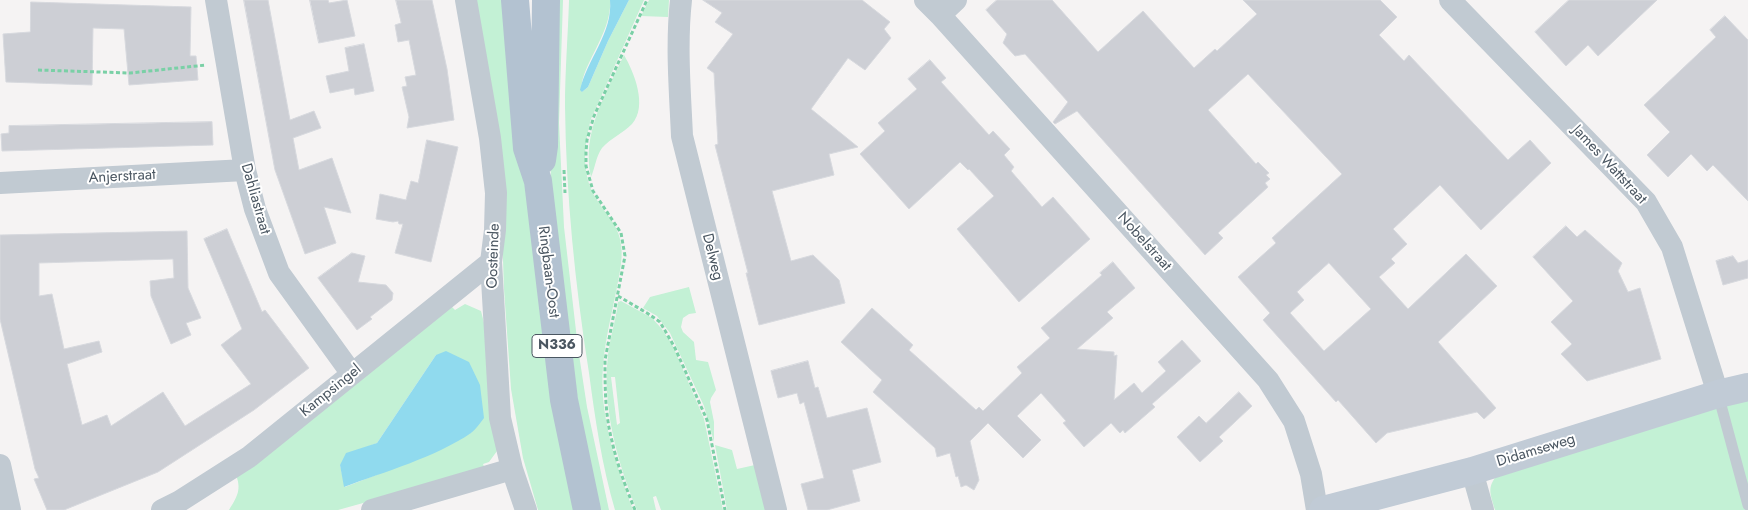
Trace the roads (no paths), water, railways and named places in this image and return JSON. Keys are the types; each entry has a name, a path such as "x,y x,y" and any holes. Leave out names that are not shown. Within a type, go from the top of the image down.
{"main road":[{"name":"Ringbaan-Oost","path":"515,0 528,148 538,181 564,400 587,510"},
{"name":"Ringbaan-Oost","path":"538,181 544,146 546,0"}],"street":[{"name":"Dahliastraat","path":"216,0 245,170 255,209 279,273 352,374"},
{"name":"Oosteinde","path":"466,0 490,138 495,184 495,230 491,262 500,418 512,469 526,510"},
{"name":"Delweg","path":"680,0 682,136 776,510"},
{"name":"James Wattstraat","path":"1450,0 1646,202 1672,247 1718,394"},
{"name":"Nobelstraat","path":"940,5 1268,380 1294,421 1312,474 1316,510"},
{"name":"Anjerstraat","path":"0,183 245,170"},
{"name":"Kampsingel","path":"162,510 180,501 249,457 491,262"},
{"name":"Didamseweg","path":"1323,510 1472,470 1718,394 1748,387"},
{"path":"0,465 10,510"},
{"path":"372,510 512,469"},
{"path":"1472,470 1483,510"}],"lane":[{"path":"1718,394 1748,498 1748,505"}],"water":[{"path":"610,0 629,0 608,41 588,87 582,92 580,90 583,79 608,24"},
{"path":"446,351 469,362 480,385 484,418 471,433 457,442 409,463 344,487 340,465 346,453 377,443 436,355"}]}
